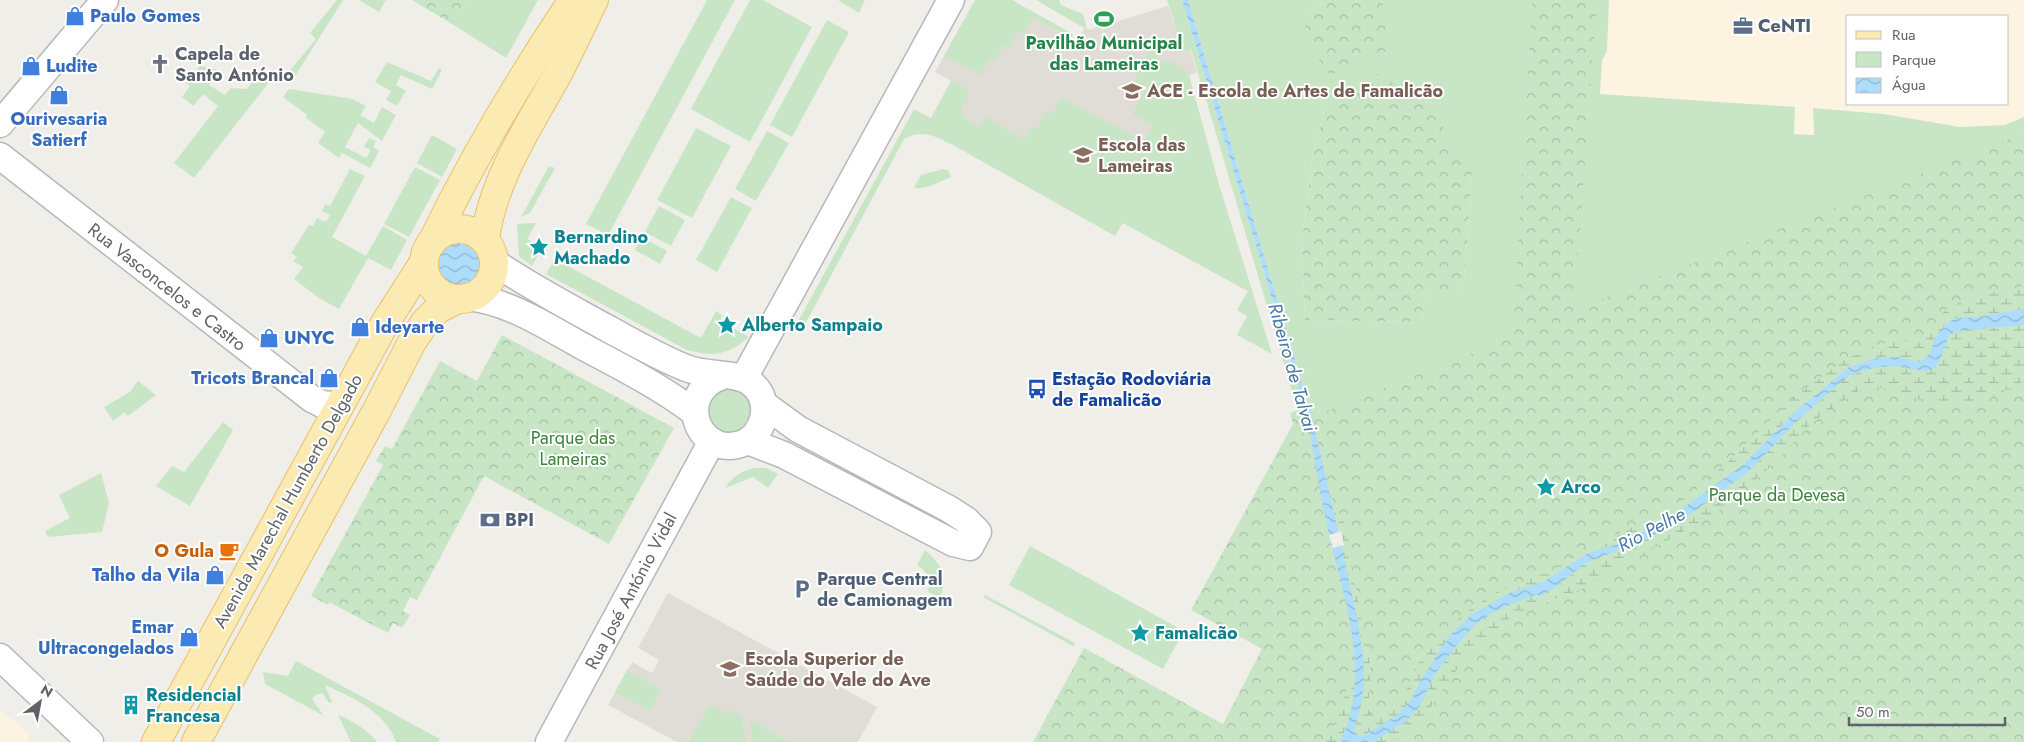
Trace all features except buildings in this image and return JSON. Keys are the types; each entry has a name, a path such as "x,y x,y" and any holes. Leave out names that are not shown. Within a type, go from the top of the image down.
{"main road":[{"name":"Avenida Marechal Humberto Delgado","path":"156,742 385,323 428,252 456,194 540,49 565,0"},
{"name":"Avenida Marechal Humberto Delgado","path":"540,49 574,0"},
{"path":"489,251 475,233 464,229 452,230 441,234 428,252 425,273 430,283 447,297 464,298 480,292 488,284 493,273 489,251 491,210 500,186 527,129 564,62 594,0"},
{"path":"564,62 608,0"},
{"name":"Avenida Marechal Humberto Delgado","path":"196,742 377,410 412,342 425,322 438,309 464,298"}],"street":[{"path":"0,124 105,0"},
{"path":"733,377 951,0"},
{"name":"Rua Vasconcelos e Castro","path":"0,156 312,399 322,404 340,406"},
{"path":"489,251 539,291 664,359 688,369 733,377 758,389 764,405 763,422 760,429 748,441 736,445 724,445 712,441 703,433 697,423 694,412 699,393 705,385 713,379 733,377"},
{"path":"464,298 500,303 526,315 651,383 694,412"},
{"path":"748,441 784,455 953,543 970,547 978,532 949,509 798,430 764,405"},
{"name":"Rua José António Vidal","path":"549,742 712,441"},
{"path":"0,657 25,683 90,742"},
{"path":"0,672 25,683"}],"shaded area":[{"name":"Escola das Lameiras","path":"975,0 1001,0 1077,41 1086,25 1088,30 1168,6 1183,51 1190,48 1197,72 1189,76 1219,185 1253,294 931,118 951,81 935,72"},
{"path":"1597,0 2024,0 2024,133 1574,311"},
{"name":"Escola Superior de Saúde do Vale do Ave","path":"668,593 877,707 858,742 677,742 608,705 632,662 652,673 659,660 638,648"},
{"path":"0,712 19,724 30,735 26,742 0,742"}],"green space":[{"path":"337,0 343,0 292,81 283,79 316,39 310,33"},
{"path":"359,0 386,0 379,12"},
{"path":"412,0 468,0 452,24"},
{"path":"468,0 538,0 506,58 452,24"},
{"path":"707,0 735,0 608,235 586,224"},
{"path":"750,0 763,0 812,27 750,142 691,109"},
{"path":"838,0 865,0 859,13"},
{"path":"975,0 1012,0 1073,34 1071,38 1033,18 1024,34 1018,31 1009,48 1004,45 995,61 990,58 981,75 944,56"},
{"path":"1036,0 1059,0 1061,5 1083,14 1086,25 1084,28"},
{"path":"1167,0 1182,0 1308,418 1305,435 1191,49 1183,51"},
{"path":"1188,0 1330,0 1307,11 1385,8 1380,0 1565,0 1540,451 1328,490 1312,417","holes":["1344,96 1472,174 1463,294 1427,290 1420,322 1305,320 1302,240 1312,160 1325,106"]},
{"path":"1330,0 1380,0 1385,8 1386,51 1330,75 1304,39 1307,11"},
{"name":"Parque da Devesa","path":"1532,0 1597,0 1574,310 2024,133 2024,742 1033,742 1084,648 1223,724 1262,649 1191,610 1293,424 1290,413 1305,407 1309,418 1513,337"},
{"path":"1580,0 1609,0 1607,51 1602,60 1600,94 1795,107 1794,134 1814,135 1813,108 1884,114 1960,127 2005,125 2024,117 2024,133 2010,139 1568,453"},
{"path":"827,20 849,32 792,137 770,125"},
{"name":"Escola das Lameiras","path":"1146,40 1150,40 1159,63 1167,60 1185,70 1189,75 1219,185 1272,354 1237,335 1247,316 1237,310 1248,291 1123,223 1115,236 953,145 923,134 917,134 904,139 802,330 795,327 914,109 931,118 951,81 966,89 969,97 961,109 964,119 979,127 985,117 1025,139 1031,127 1036,129 1046,111 1052,114 1061,97 1144,142 1153,126 1132,114 1146,88 1134,81 1151,49"},
{"path":"387,62 431,81 439,68 442,70 432,89 401,75 396,85 406,91 397,106 386,100 391,91 375,82"},
{"path":"200,66 220,70 209,85 225,95 231,88 247,89 255,78 270,81 194,178 174,163 218,106 203,94 193,106 182,97 190,86 186,83"},
{"path":"1376,73 1429,104 1472,174 1463,295 1427,290 1420,322 1305,320 1302,240 1312,160 1325,106"},
{"path":"289,89 352,99 366,106 360,115 374,123 382,107 396,115 382,141 358,123 345,147 366,158 371,150 364,147 369,138 376,141 373,147 379,151 370,168 342,153 339,158 318,143 325,132 306,118 307,115 283,97"},
{"path":"696,128 731,146 692,218 657,200"},
{"path":"767,131 789,143 756,201 735,189"},
{"path":"432,135 457,149 442,177 417,163"},
{"path":"549,166 555,168 530,213 521,217"},
{"path":"415,167 440,180 409,237 384,224"},
{"path":"350,169 365,176 332,237 366,256 383,226 407,240 391,270 368,258 339,309 319,298 294,279 303,267 293,261 297,257 291,253 309,225 313,226 317,218 326,222 330,215 322,211 325,204 330,206"},
{"path":"943,169 948,170 951,177 928,186 914,188 921,175"},
{"path":"731,197 752,208 717,272 696,260"},
{"path":"659,206 685,220 671,246 645,232"},
{"path":"536,223 527,239 542,248 532,266 519,256 517,224"},
{"path":"642,237 667,251 660,264 635,250"},
{"path":"555,259 701,338 716,311 722,315 720,321 749,337 734,348 720,353 705,354 687,350 546,274"},
{"path":"2024,286 2024,309 1978,317 1955,318 1935,338 1930,353 1919,362 1900,357 1849,367 1795,412 1743,465 1680,510 1617,544 1586,554 1543,582 1511,592 1471,615 1450,635 1421,680 1411,700 1398,715 1362,736 1354,731 1364,684 1358,622 1328,490 1347,529 1351,542 1352,573 1367,638 1371,677 1368,705 1370,715 1384,716 1404,695 1424,651 1463,614 1495,593 1548,573 1586,547 1657,517 1689,497 1791,400 1844,360 1879,344 1916,340 1933,329 1944,311 1968,298"},
{"path":"2024,325 2024,381 1983,402 1936,405 1891,390 1867,385 1814,421 1767,470 1719,511 1582,589 1515,614 1469,652 1426,714 1405,734 1390,742 1373,742 1405,722 1420,706 1435,674 1476,624 1492,613 1514,603 1536,595 1543,595 1586,563 1646,539 1685,518 1747,473 1800,418 1848,376 1873,368 1894,366 1926,371 1935,368 1949,336 1956,331"},
{"name":"Parque das Lameiras","path":"502,335 674,428 609,544 484,476 417,600 410,597 403,611 410,615 402,628 393,623 388,633 329,602 328,605 311,596 383,465 376,461 385,446 392,449 440,361 477,381"},
{"path":"138,381 156,395 128,416 125,412 113,421 104,407 130,392"},
{"path":"724,388 743,391 754,408 747,426 740,430 726,432 717,427 710,419 708,413 709,402 715,394"},
{"path":"223,422 233,430 190,506 156,486 172,466 184,472"},
{"path":"802,442 945,522 942,526 797,451"},
{"path":"755,468 766,468 778,474 768,488 753,477 725,488 738,475"},
{"path":"101,473 109,503 102,532 48,537 45,531 70,518 59,495"},
{"path":"1030,546 1184,631 1163,669 1009,585"},
{"path":"925,550 942,571 944,584 940,598 928,592 928,576 917,565"},
{"path":"985,595 1075,643 1073,646 983,597"},
{"path":"1356,659 1355,680 1348,722 1340,742 1326,742 1341,709"},
{"path":"296,661 440,739 438,742 396,742 391,731 376,714 357,700 325,685 332,702 329,703 322,693 312,699 324,716 265,684 263,672 288,676"},
{"path":"627,670 661,689 650,711 615,692"},
{"path":"710,704 728,715 731,710 741,715 746,742 689,742"},
{"path":"338,715 359,726 377,742 351,742"},
{"path":"750,720 790,742 753,742"}],"water":[{"path":"1182,0 1188,0 1312,417 1358,622 1363,658 1364,684 1354,731 1358,735 1362,736 1398,715 1411,700 1421,680 1450,635 1471,615 1511,592 1543,582 1586,554 1617,544 1680,510 1743,465 1795,412 1849,367 1877,358 1900,357 1919,362 1930,353 1935,338 1944,326 1955,318 1978,317 2024,309 2024,325 1956,331 1949,336 1935,368 1926,371 1894,366 1873,368 1848,376 1800,418 1747,473 1685,518 1646,539 1586,563 1543,595 1536,595 1514,603 1492,613 1476,624 1435,674 1420,706 1405,722 1373,742 1340,742 1349,716 1354,691 1355,664 1348,612 1323,505 1308,418"},
{"path":"455,241 463,241 475,247 481,263 475,279 463,285 455,285 443,279 437,267 437,259 443,247"}],"pier":[{"path":"1341,531 1344,545 1333,548 1329,535"}],"place":[{"name":"Paulo Gomes","path":"75,16"},
{"name":"Pavilhão Municipal das Lameiras","path":"1104,19"},
{"name":"CeNTI","path":"1743,26"},
{"name":"Capela de Santo António","path":"160,64"},
{"name":"Ludite","path":"31,66"},
{"name":"ACE - Escola de Artes de Famalicão","path":"1132,91"},
{"name":"Ourivesaria Satierf","path":"59,95"},
{"name":"Escola das Lameiras","path":"1083,155"},
{"name":"Bernardino Machado","path":"539,247"},
{"name":"Alberto Sampaio","path":"727,325"},
{"name":"Ideyarte","path":"360,327"},
{"name":"UNYC","path":"269,338"},
{"name":"Tricots Brancal","path":"329,378"},
{"name":"Estação Rodoviária de Famalicão","path":"1037,389"},
{"name":"Arco","path":"1546,487"},
{"name":"BPI","path":"490,520"},
{"name":"O Gula","path":"229,551"},
{"name":"Talho da Vila","path":"215,575"},
{"name":"Parque Central de Camionagem","path":"802,589"},
{"name":"Famalicão","path":"1140,633"},
{"name":"Emar Ultracongelados","path":"189,637"},
{"name":"Escola Superior de Saúde do Vale do Ave","path":"730,669"},
{"name":"Residencial Francesa","path":"131,705"}],"water label":[{"name":"Ribeiro de Talvai","path":"1293,367"},
{"name":"Rio Pelhe","path":"1651,529"}]}
